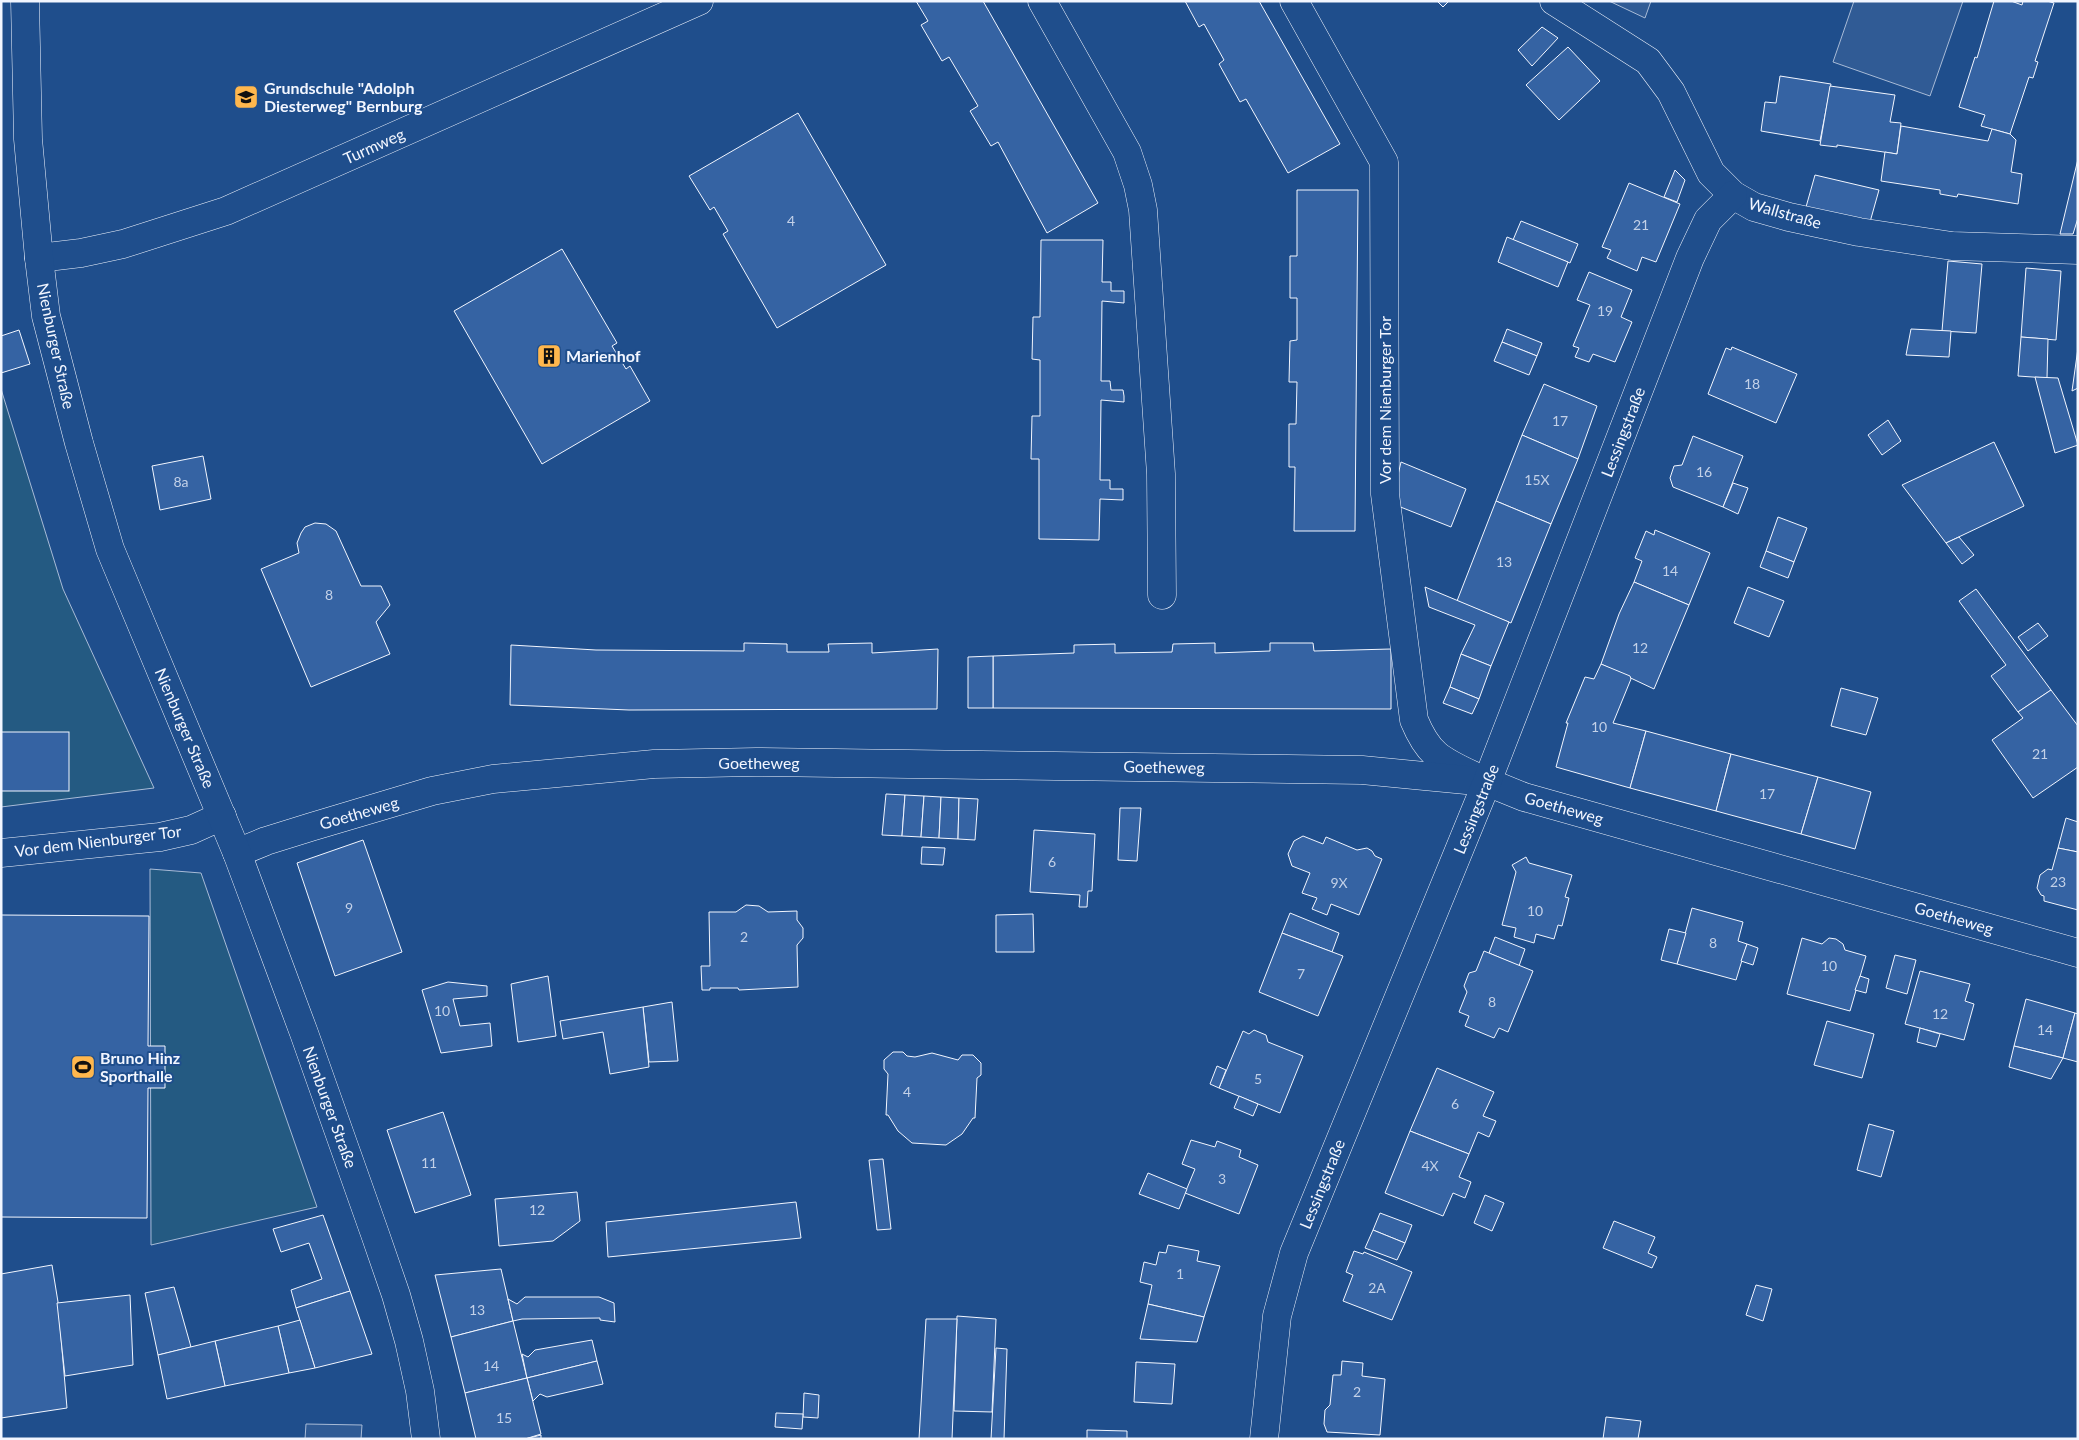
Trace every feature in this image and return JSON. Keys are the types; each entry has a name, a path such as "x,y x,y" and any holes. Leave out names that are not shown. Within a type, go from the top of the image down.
{"street":[{"name":"Nienburger Straße","path":"25,1 28,139 46,316 79,443 110,549 237,853 304,1033 396,1295 409,1341 420,1392 426,1439"},
{"name":"Turmweg","path":"39,258 81,253 123,244 226,211 699,1"},
{"path":"1042,1 1127,152 1138,185 1143,210 1161,474 1162,595"},
{"name":"Vor dem Nienburger Tor","path":"1294,1 1384,162 1385,494 1414,720 1425,743 1443,762 1487,782"},
{"name":"Wallstraße","path":"1554,1 1648,61 1671,92 1711,173 1733,195 1754,207 1789,217 1860,232 1952,246 2078,250"},
{"name":"Lessingstraße","path":"1264,1439 1278,1316 1294,1253 1487,782 1690,258 1708,220 1733,195"},
{"name":"Goetheweg","path":"237,853 266,841 432,791 493,779 654,764 756,762 1362,770 1487,782 1524,797 2078,953"},
{"name":"Vor dem Nienburger Tor","path":"1,853 160,837 191,830 222,816"}],"shaded area":[{"path":"1609,1 1651,1 1645,18"},
{"path":"1854,1 1963,1 1930,96 1833,62"},
{"path":"1,389 63,589 154,788 1,807"},
{"path":"150,869 201,873 317,1207 151,1245"},
{"path":"306,1424 362,1425 361,1439 305,1439"}],"building":[{"path":"916,1 983,1 1098,203 1047,233 998,142 991,146 970,111 978,106 949,57 942,61 921,25 928,21"},
{"path":"1185,1 1259,1 1340,144 1288,173 1246,99 1240,102 1219,64 1224,60 1204,24 1199,27"},
{"path":"1437,1 1449,1 1443,7"},
{"path":"1994,1 2011,1 2022,5 2023,1 2047,1 2054,3 2035,61 2038,62 2033,78 2029,77 2010,134 1981,126 1985,115 1959,107 1975,57 1977,58"},
{"path":"1542,27 1558,38 1532,66 1518,50"},
{"path":"1568,47 1600,81 1559,120 1526,85"},
{"path":"1780,76 1831,84 1820,141 1761,131 1765,102 1776,103"},
{"path":"1830,86 1895,95 1890,122 1901,123 1897,154 1837,145 1837,147 1820,145"},
{"path":"798,113 886,265 777,328 723,234 728,231 714,207 710,210 689,176"},
{"path":"1901,126 1988,141 1992,129 2010,134 2016,140 2011,172 2022,174 2018,204 1958,194 1957,197 1940,194 1940,190 1881,181 1885,152 1897,154"},
{"path":"2078,159 2078,218 2073,234 2060,234"},
{"path":"1675,170 1685,180 1677,202 1664,197"},
{"path":"1815,175 1879,190 1870,222 1806,207"},
{"path":"1629,183 1680,204 1656,262 1642,257 1637,271 1607,258 1611,250 1602,247"},
{"path":"1297,190 1358,190 1355,531 1294,531 1295,467 1289,467 1289,424 1296,424 1297,382 1289,382 1290,341 1297,340 1297,298 1290,298 1290,256 1297,256"},
{"path":"1521,221 1578,244 1570,263 1513,240"},
{"path":"1507,237 1568,262 1558,287 1498,262"},
{"path":"1041,240 1103,240 1102,282 1111,282 1111,291 1124,291 1124,303 1102,301 1101,381 1110,381 1111,390 1123,390 1124,402 1101,400 1100,480 1110,480 1110,489 1123,489 1123,500 1100,499 1099,540 1039,539 1039,459 1031,459 1032,416 1040,416 1040,360 1032,359 1033,317 1040,317"},
{"name":"Marienhof","path":"562,249 617,343 612,346 626,369 630,366 650,401 542,464 454,311"},
{"path":"1948,261 1982,264 1976,333 1942,331"},
{"path":"2026,268 2061,271 2056,340 2021,337"},
{"path":"1589,272 1632,290 1621,317 1632,322 1615,362 1593,354 1589,362 1575,357 1579,348 1573,346 1590,305 1577,300"},
{"path":"1507,329 1542,343 1537,356 1502,342"},
{"path":"1911,329 1951,331 1949,357 1906,355"},
{"path":"19,330 30,364 1,373 1,336"},
{"path":"2021,337 2048,339 2047,378 2018,376"},
{"path":"1502,342 1537,356 1529,375 1494,361"},
{"path":"1732,347 1797,374 1776,423 1708,394 1726,348 1731,350"},
{"path":"2078,348 2078,388 2072,391"},
{"path":"2035,377 2058,378 2078,445 2055,453"},
{"path":"1544,384 1597,406 1578,459 1522,435"},
{"path":"1888,420 1901,441 1882,455 1868,435"},
{"path":"1522,435 1578,459 1551,524 1496,501"},
{"path":"1693,436 1743,456 1723,507 1673,487 1670,478 1674,466 1682,465"},
{"path":"1994,442 2024,506 1946,543 1902,485"},
{"path":"203,456 211,499 160,510 152,466"},
{"path":"1401,462 1466,489 1451,527 1398,506 1395,488"},
{"path":"1733,483 1748,488 1738,514 1723,507"},
{"path":"1496,501 1551,524 1511,623 1457,601"},
{"path":"1778,517 1807,528 1794,562 1766,551"},
{"path":"315,523 326,524 336,531 361,586 381,586 390,605 376,622 390,654 311,687 261,569 299,553 297,543 301,533 305,527"},
{"path":"1655,530 1710,553 1689,605 1634,582 1642,561 1635,558 1646,531 1654,535"},
{"path":"1959,537 1974,555 1962,564 1946,543"},
{"path":"1766,551 1794,562 1788,578 1760,567"},
{"path":"1634,582 1689,605 1654,689 1601,664 1619,614"},
{"path":"1425,587 1509,622 1491,666 1461,654 1475,625 1429,607"},
{"path":"1748,587 1784,601 1769,637 1734,623"},
{"path":"1976,589 2051,690 2018,712 1991,676 2006,665 1959,601"},
{"path":"2038,623 2048,636 2028,651 2018,637"},
{"path":"744,643 787,644 787,652 829,652 828,644 872,643 872,653 938,649 937,709 629,710 510,705 511,645 596,650 744,651"},
{"path":"1215,643 1215,653 1270,651 1270,643 1313,643 1314,651 1391,649 1391,709 993,708 993,656 1074,653 1074,645 1115,644 1115,653 1172,652 1173,644"},
{"path":"1461,654 1491,666 1479,699 1450,687"},
{"path":"993,656 993,708 968,708 968,657"},
{"path":"1601,664 1630,676 1631,679 1613,723 1646,731 1630,788 1556,767 1568,723 1566,723 1585,677 1594,679"},
{"path":"1450,687 1479,699 1472,714 1443,703"},
{"path":"1841,688 1878,698 1866,735 1831,726"},
{"path":"2051,690 2078,726 2078,767 2033,798 1992,740 2023,718 2018,712"},
{"path":"1646,731 1731,754 1716,811 1630,788"},
{"path":"1,732 69,732 69,791 1,791"},
{"path":"1731,754 1818,777 1801,834 1716,811"},
{"path":"1818,777 1871,792 1855,849 1801,834"},
{"path":"886,794 905,795 902,836 882,835"},
{"path":"905,795 924,796 921,837 902,836"},
{"path":"924,796 941,797 939,838 921,837"},
{"path":"941,797 959,798 958,839 939,838"},
{"path":"959,798 978,799 975,840 958,839"},
{"path":"1120,808 1141,808 1137,861 1118,860"},
{"path":"2066,818 2078,822 2078,852 2058,848"},
{"path":"1034,830 1095,834 1092,891 1088,891 1087,907 1079,907 1080,895 1030,892"},
{"path":"1303,836 1323,844 1326,837 1357,850 1367,848 1375,856 1382,859 1359,915 1331,904 1327,915 1312,909 1317,898 1302,893 1310,873 1292,866 1288,854 1294,841"},
{"path":"363,840 402,952 335,976 297,863"},
{"path":"922,847 945,848 943,865 921,864"},
{"path":"2058,848 2078,852 2078,910 2044,901 2044,896 2041,895 2037,888 2040,875 2048,869 2052,870"},
{"path":"1526,857 1529,863 1572,875 1565,897 1569,898 1562,926 1558,925 1554,939 1536,934 1534,943 1514,937 1516,928 1502,925 1516,872 1512,865"},
{"path":"746,905 759,906 768,912 797,911 797,920 803,928 803,938 797,945 798,987 739,990 738,988 710,988 710,990 702,990 701,966 710,966 709,912 736,912"},
{"path":"1692,908 1743,922 1738,941 1747,944 1736,980 1677,964"},
{"path":"1290,913 1339,933 1332,952 1282,933"},
{"path":"1033,914 1034,952 996,952 996,915"},
{"name":"Bruno Hinz Sporthalle","path":"1,915 149,916 148,1046 165,1046 165,1088 148,1088 147,1218 1,1217"},
{"path":"1669,929 1686,933 1677,964 1661,960"},
{"path":"1282,933 1343,956 1318,1016 1259,992"},
{"path":"1495,937 1525,949 1519,966 1489,953"},
{"path":"1802,938 1822,944 1829,938 1836,939 1843,944 1845,950 1866,956 1850,1011 1787,994"},
{"path":"1747,944 1758,948 1753,965 1741,961"},
{"path":"1484,951 1533,971 1508,1032 1499,1028 1494,1038 1465,1026 1469,1016 1459,1012 1467,992 1464,986 1469,973 1476,971"},
{"path":"1895,955 1916,960 1907,994 1886,988"},
{"path":"1920,971 1970,984 1965,1001 1974,1004 1964,1040 1905,1024"},
{"path":"548,976 556,1036 518,1042 511,984"},
{"path":"1860,976 1869,979 1866,993 1855,990"},
{"path":"448,982 487,986 487,996 453,999 460,1026 490,1023 492,1046 441,1053 422,990"},
{"path":"2026,999 2075,1013 2063,1058 2014,1046"},
{"path":"672,1002 678,1061 649,1062 643,1007"},
{"path":"643,1007 649,1067 610,1074 603,1032 563,1039 560,1021"},
{"path":"2075,1013 2078,1014 2078,1062 2063,1058"},
{"path":"1827,1021 1874,1034 1862,1078 1814,1065"},
{"path":"1920,1028 1940,1034 1936,1047 1917,1042"},
{"path":"1254,1030 1266,1035 1268,1042 1303,1056 1280,1113 1219,1088 1243,1031 1249,1034"},
{"path":"2014,1046 2063,1058 2051,1079 2009,1067"},
{"path":"893,1052 903,1052 907,1056 915,1057 932,1053 958,1060 962,1055 973,1055 981,1063 981,1075 977,1078 975,1118 973,1118 962,1134 946,1145 912,1143 898,1131 888,1115 886,1115 888,1074 884,1069 884,1060"},
{"path":"1217,1066 1226,1070 1219,1088 1210,1084"},
{"path":"1437,1068 1494,1092 1483,1116 1496,1121 1489,1137 1478,1132 1469,1154 1410,1131"},
{"path":"1239,1096 1258,1104 1253,1116 1234,1108"},
{"path":"443,1112 471,1195 415,1213 387,1130"},
{"path":"1869,1124 1894,1131 1881,1177 1857,1170"},
{"path":"1410,1131 1469,1154 1459,1177 1471,1182 1465,1198 1453,1193 1443,1216 1385,1193"},
{"path":"1191,1140 1215,1147 1217,1141 1241,1150 1239,1157 1258,1165 1239,1214 1185,1193 1195,1169 1182,1164"},
{"path":"883,1159 891,1229 877,1230 869,1160"},
{"path":"1148,1173 1187,1189 1179,1209 1139,1194"},
{"path":"577,1192 580,1221 553,1241 499,1246 495,1199"},
{"path":"1485,1195 1504,1203 1492,1231 1474,1223"},
{"path":"796,1202 801,1238 608,1257 606,1222"},
{"path":"1380,1213 1412,1225 1405,1243 1373,1230"},
{"path":"323,1215 350,1291 296,1308 291,1290 322,1279 309,1243 281,1252 273,1229"},
{"path":"1614,1221 1655,1237 1648,1253 1657,1257 1652,1268 1603,1248"},
{"path":"1373,1230 1405,1243 1397,1260 1365,1248"},
{"path":"1168,1245 1199,1251 1197,1261 1220,1266 1204,1317 1148,1304 1152,1285 1140,1282 1144,1262 1156,1265 1159,1252 1166,1253"},
{"path":"1354,1251 1363,1254 1364,1252 1412,1272 1392,1320 1343,1301 1353,1275 1346,1272"},
{"path":"52,1265 58,1302 67,1408 1,1418 1,1274"},
{"path":"501,1269 513,1321 451,1337 435,1275"},
{"path":"1756,1285 1772,1289 1763,1321 1746,1315"},
{"path":"174,1287 191,1347 158,1355 145,1293"},
{"path":"350,1291 372,1354 315,1368 296,1308"},
{"path":"130,1295 133,1365 65,1376 57,1303"},
{"path":"525,1297 599,1297 614,1303 615,1322 600,1320 600,1318 522,1319 513,1321 508,1299 517,1304"},
{"path":"1148,1304 1204,1317 1197,1342 1140,1339"},
{"path":"957,1316 996,1319 992,1412 954,1411"},
{"path":"926,1319 957,1319 952,1439 919,1439"},
{"path":"300,1320 315,1368 289,1373 278,1326"},
{"path":"513,1321 527,1378 465,1393 451,1337"},
{"path":"278,1326 289,1373 225,1386 215,1341"},
{"path":"592,1340 597,1361 527,1378 522,1354 528,1357 535,1350"},
{"path":"215,1341 225,1386 167,1399 158,1355"},
{"path":"996,1348 1007,1349 1004,1439 991,1439"},
{"path":"597,1361 603,1384 547,1397 540,1394 533,1401 527,1378"},
{"path":"1342,1361 1363,1363 1362,1376 1385,1379 1380,1435 1327,1432 1324,1424 1325,1410 1330,1405 1333,1375 1341,1375"},
{"path":"1136,1362 1175,1364 1172,1404 1134,1402"},
{"path":"527,1378 541,1434 525,1439 476,1439 465,1393"},
{"path":"804,1393 819,1395 818,1418 803,1417"},
{"path":"776,1413 803,1414 802,1429 775,1427"},
{"path":"1606,1417 1641,1421 1638,1439 1603,1439"},
{"path":"1087,1430 1127,1431 1127,1439 1087,1439"},
{"path":"541,1435 541,1439 525,1439"}],"place":[{"name":"Grundschule \"Adolph Diesterweg\" Bernburg","path":"246,97"},
{"name":"Marienhof","path":"549,356"},
{"name":"Bruno Hinz Sporthalle","path":"83,1067"}]}
